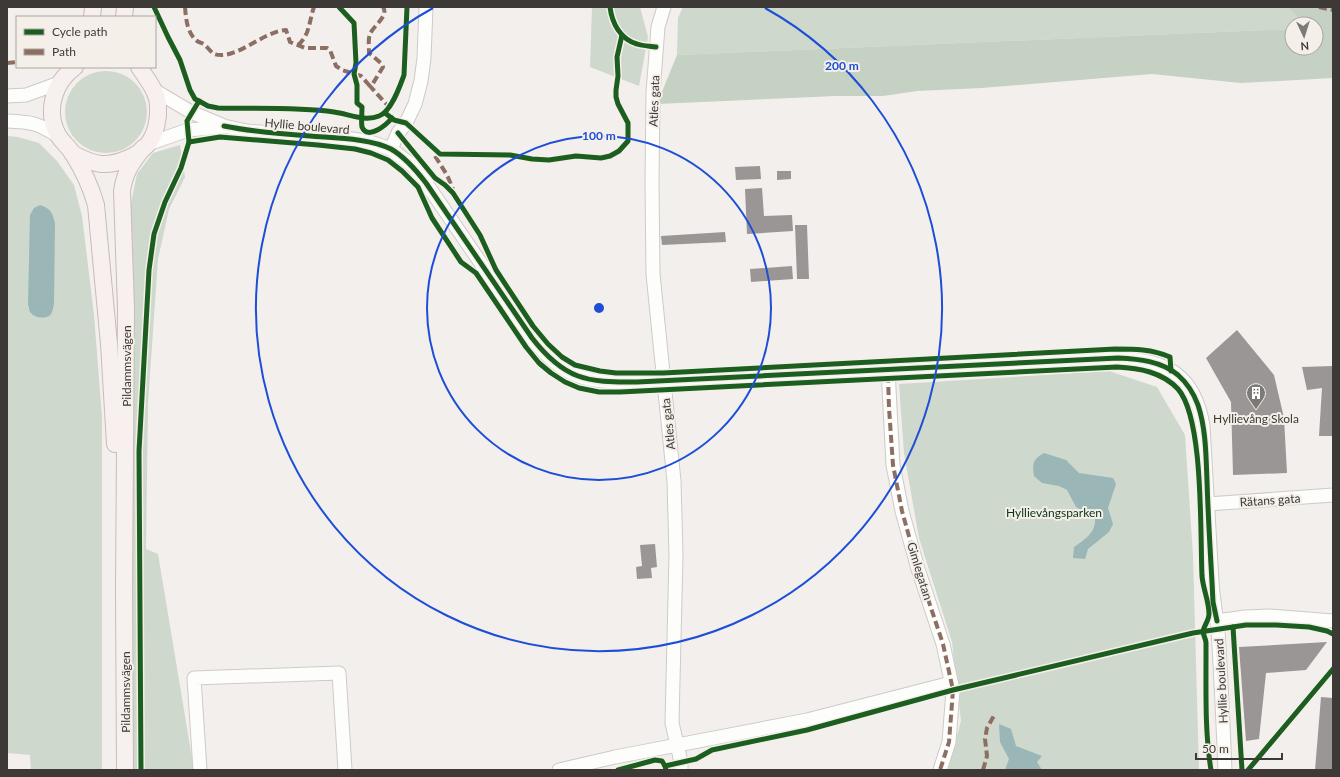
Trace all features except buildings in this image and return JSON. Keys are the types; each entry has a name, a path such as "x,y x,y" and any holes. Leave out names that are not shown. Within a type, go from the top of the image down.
{"main road":[{"name":"Pildammsvägen","path":"74,68 68,72 59,83 54,96 52,109 53,123 58,136 72,153 92,190 98,226 109,344 124,590"},
{"name":"Pildammsvägen","path":"125,770 124,590 126,309 122,191 124,178 130,166 154,133 157,121 158,105 143,75"},
{"name":"Pildammsvägen","path":"72,153 86,160 101,164 116,163 130,158 145,146"}],"street":[{"path":"391,149 398,133 406,123 415,104 421,81 424,58 426,7"},
{"name":"Atles gata","path":"664,7 658,27 653,108 653,274 674,496 676,555 672,723 681,770"},
{"name":"Hyllie boulevard","path":"143,75 191,112 224,126 247,131 352,139 370,142 391,149 413,166 426,183 544,354 557,365 580,377 612,383 1118,358 1148,361 1163,366 1178,375 1186,383 1198,404 1203,426 1213,602 1217,621 1225,770"},
{"path":"7,96 26,95 59,83"},
{"path":"7,121 28,122 44,126 58,136"},
{"name":"Hyllie boulevard","path":"145,146 188,130 224,126"},
{"name":"Gimlegatan","path":"888,369 893,465 902,511 918,569 943,644 953,690 949,742 940,770"},
{"name":"Rätans gata","path":"1208,504 1333,496"},
{"path":"1217,621 1245,617 1270,616 1333,621"},
{"path":"200,770 194,678 339,673 345,770"},
{"path":"559,770 676,744 807,720 951,682"}],"green space":[{"path":"592,7 640,7 648,37 639,86 590,67"},
{"path":"683,7 1287,7 1296,16 1284,16 1284,29 677,55 678,18"},
{"path":"1287,7 1333,7 1333,78 1241,83 1152,74 981,88 917,91 883,96 835,96 657,104 677,55 1284,29 1284,56 1324,56 1324,16 1296,16"},
{"path":"98,71 114,71 129,78 140,89 147,104 147,120 144,128 135,141 122,150 114,153 98,153 83,146 72,135 65,120 65,104 72,89 83,78"},
{"path":"7,136 18,137 39,143 57,161 74,185 82,216 94,315 102,417 102,770 31,770 30,755 7,753"},
{"path":"180,145 185,177 169,209 158,259 148,403 146,549 158,554 194,770 133,770 130,208 137,174 153,153"},
{"name":"Hyllievångsparken","path":"1109,371 1157,387 1185,435 1193,556 1199,770 948,770 961,721 952,642 919,538 904,453 899,384"}],"water":[{"path":"40,205 47,208 51,212 55,224 54,304 51,314 43,318 34,316 30,312 28,305 30,215 34,208"},
{"path":"1044,453 1066,460 1079,473 1113,478 1116,484 1108,508 1113,524 1109,532 1088,549 1085,559 1073,558 1074,547 1091,533 1095,524 1094,513 1083,511 1076,507 1067,490 1059,486 1042,483 1034,476 1034,462"},
{"path":"999,724 1011,729 1016,746 1042,756 1037,762 1042,770 1005,770 1009,759 1000,742"}],"marked path":[{"path":"185,7 191,34 197,41 204,44 214,54 222,55 231,53 240,50 268,35 286,30 290,42 305,48 327,48 330,50 336,66 342,70 361,76 369,85 372,85 383,67 382,64 369,53 370,34 383,17 383,7"},
{"path":"298,45 305,37 314,7"},
{"path":"1319,7 1333,10"},
{"path":"7,63 16,62"},
{"path":"369,85 389,107"},
{"path":"435,156 447,175 453,189"},
{"path":"888,375 893,465 902,511 918,569 943,644 953,690 949,742 940,770"},
{"path":"983,770 987,756 985,739 987,728 995,714"}],"cycle path":[{"path":"141,770 139,451 149,270 154,234 165,202 181,168 189,142 187,121 199,101 195,99 190,90 180,60 154,7"},
{"path":"339,7 354,23 356,63 354,74 357,85 357,103 362,107 362,127 365,131 373,132 382,127 392,118"},
{"path":"199,101 208,106 218,108 305,109 334,112 363,118 374,118 379,116 383,114 391,104 404,75 407,7"},
{"path":"610,7 618,30 626,38 639,45 656,47"},
{"path":"385,113 394,120 406,123 440,154 510,155 549,160 576,156 601,158 610,156 619,151 628,141 628,123 616,97 618,76 617,57 622,35"},
{"path":"224,126 246,130 362,141 382,145 396,152 410,164 426,183 532,338 555,362 577,376 604,381 637,382 1118,358 1142,360 1171,370 1178,375 1190,389 1198,405 1203,423 1206,452 1213,602 1217,621"},
{"path":"398,133 435,178 453,193 480,235 496,270 533,326 548,344 562,357 575,365 616,373 663,373 1136,349 1163,354 1170,357 1171,371"},
{"path":"189,142 220,137 318,145 355,149 371,153 388,160 418,187 432,218 461,262 476,273 526,347 539,363 565,382 579,388 599,392 620,392 1117,367 1134,368 1150,372 1172,383 1178,389 1186,404 1192,425 1199,478 1202,576 1209,614 1203,631 1206,643 1207,728 1211,770"},
{"path":"665,766 696,759 712,750 807,730 953,690 1193,633 1246,625 1276,625 1309,627 1333,634"},
{"path":"1233,627 1242,770"},
{"path":"1248,770 1333,669"},
{"path":"618,770 655,760 662,761 666,770"}],"place":[{"name":"Hyllievång Skola","path":"1256,410"}]}
